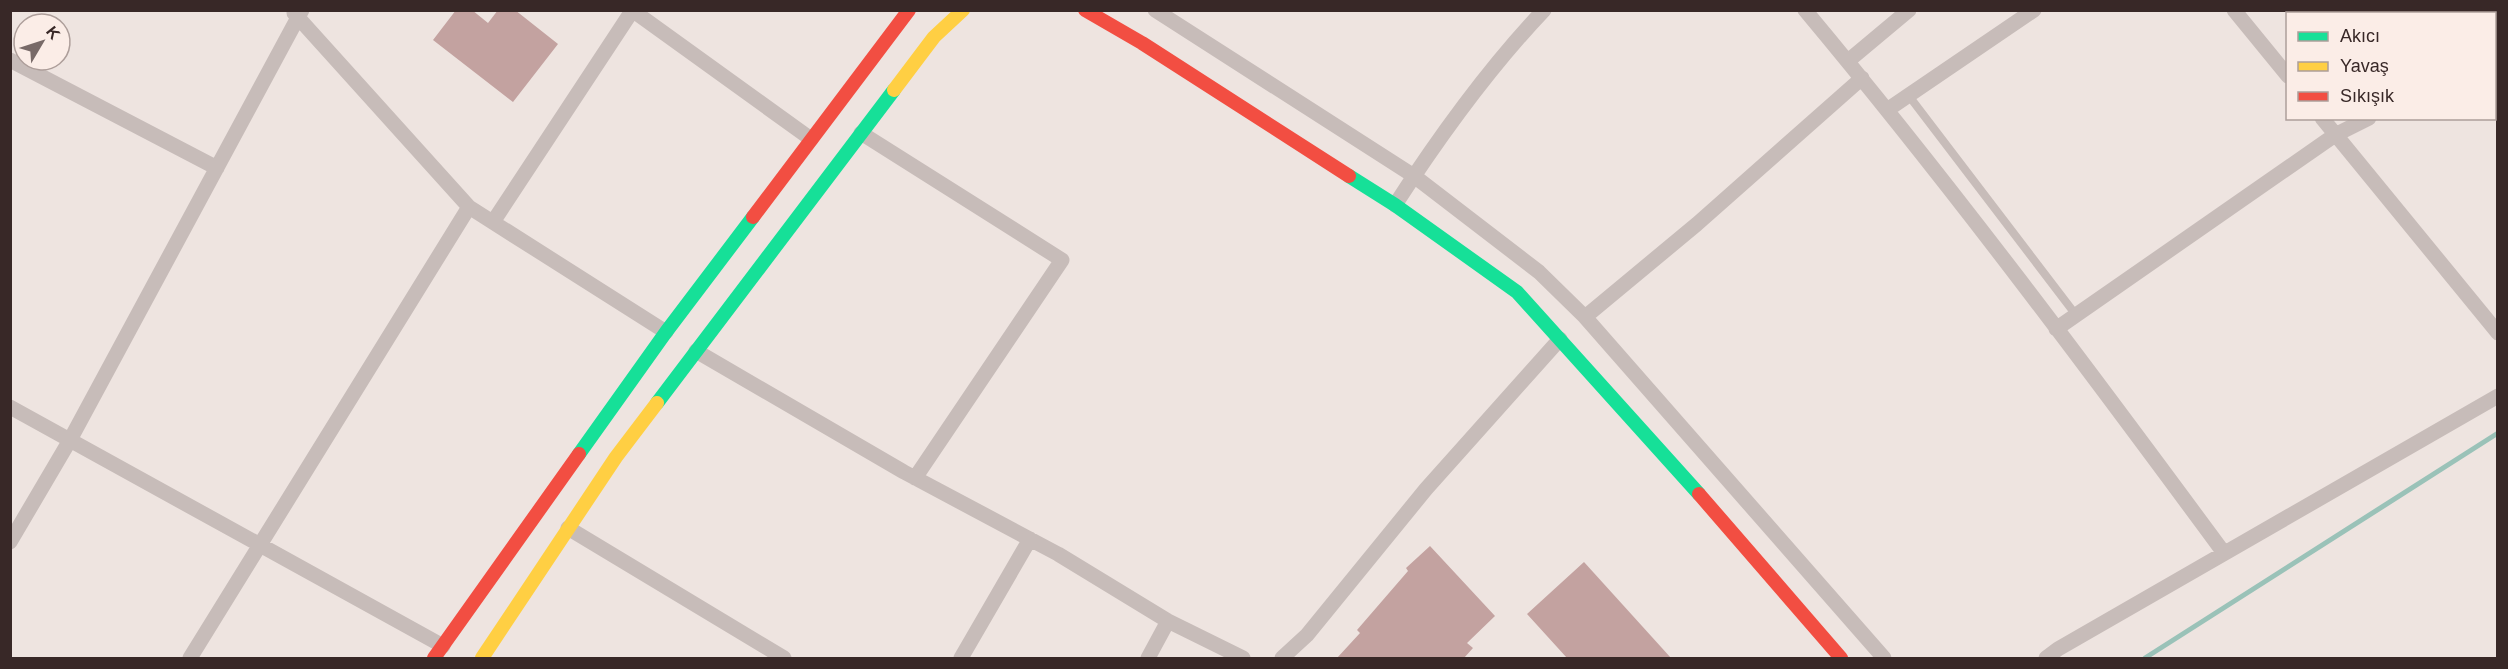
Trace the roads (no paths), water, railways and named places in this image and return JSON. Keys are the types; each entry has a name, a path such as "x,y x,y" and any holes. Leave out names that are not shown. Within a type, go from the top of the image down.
{"main road":[{"path":"438,652 666,332 909,10"},
{"path":"482,658 616,457 934,37 963,10"},
{"path":"1085,10 1142,43 1395,205 1517,292 1741,541 1841,658"}],"street":[{"path":"1395,205 1515,41 1544,10"},
{"path":"1806,10 1862,78 2056,329 2224,553"},
{"path":"1848,61 1909,10"},
{"path":"1887,111 2034,10"},
{"path":"2234,10 2286,74"},
{"path":"493,222 632,11 811,139"},
{"path":"1156,11 1414,176 1539,272 1585,316 1884,658"},
{"path":"10,542 70,440 298,13 469,207 666,332"},
{"path":"10,60 217,168"},
{"path":"1585,316 1697,224 1862,78"},
{"path":"2324,120 2498,333"},
{"path":"2056,329 2335,135 2365,120"},
{"path":"861,133 1062,261 915,478"},
{"path":"190,658 469,207"},
{"path":"1282,658 1307,635 1426,489 1560,339"},
{"path":"696,351 915,478 1030,539 1168,621 1243,658"},
{"path":"2046,658 2498,396"},
{"path":"10,407 261,546 438,652"},
{"path":"568,528 784,658"},
{"path":"961,658 1030,539"},
{"path":"1148,658 1168,621"}],"lane":[{"path":"1909,96 2076,315"}],"waterway":[{"path":"2145,658 2498,433"}]}
